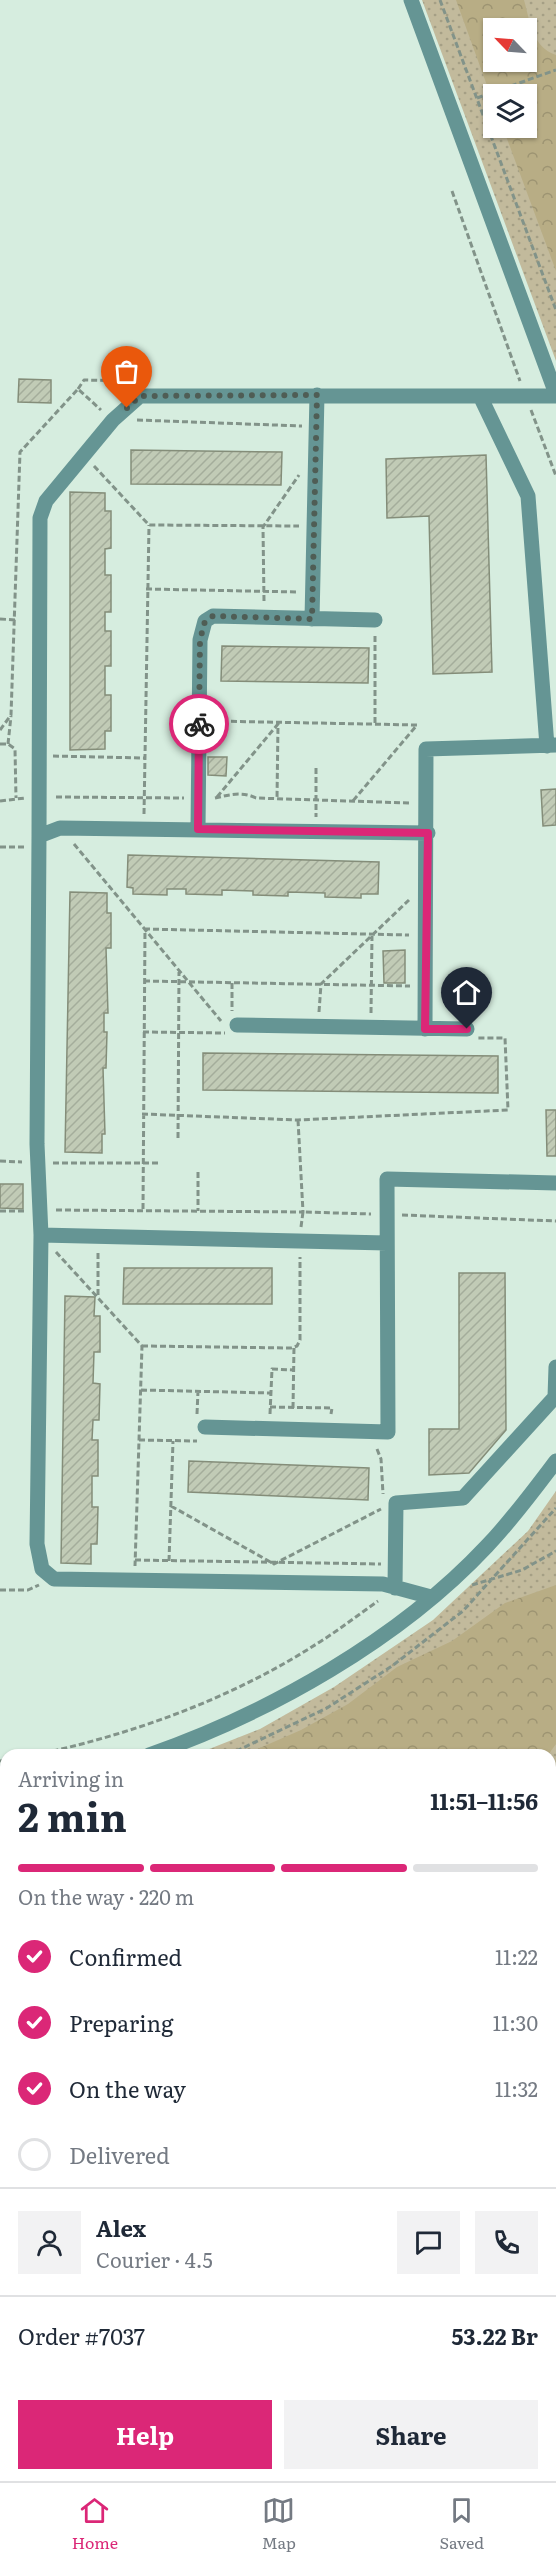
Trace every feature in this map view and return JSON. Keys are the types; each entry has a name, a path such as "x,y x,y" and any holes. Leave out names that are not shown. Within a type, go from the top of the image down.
{"street":[{"path":"411,0 556,395 140,396 113,420 46,501 40,518 37,1162 41,1236 37,1544 42,1569 54,1579 389,1586 431,1597"},
{"path":"312,619 317,395"},
{"path":"425,1029 428,833 426,749 551,745 528,496 480,396"},
{"path":"198,829 200,640 205,621 213,616 375,620"},
{"path":"39,841 60,828 428,833"},
{"path":"234,1024 467,1029"},
{"path":"207,1434 269,1429 388,1432 387,1179 556,1183"},
{"path":"41,1236 387,1244"},
{"path":"389,1586 396,1503 463,1498 555,1397 556,1367"},
{"path":"164,1749 245,1716 321,1676 431,1597 487,1547 556,1461"}],"path":[{"path":"440,0 556,310"},
{"path":"477,98 556,70"},
{"path":"452,191 523,388"},
{"path":"529,405 556,476"},
{"path":"113,420 315,426"},
{"path":"264,617 263,527 316,452"},
{"path":"84,456 149,525 314,526"},
{"path":"144,829 146,589 149,525"},
{"path":"146,589 314,592"},
{"path":"0,619 16,620"},
{"path":"375,620 375,724"},
{"path":"8,744 11,715"},
{"path":"199,721 417,725 352,802"},
{"path":"216,798 278,724"},
{"path":"277,799 278,724"},
{"path":"0,744 8,744 15,749 16,798"},
{"path":"40,756 144,758"},
{"path":"316,768 316,832"},
{"path":"0,801 40,797 216,798 229,794 317,801 418,803"},
{"path":"60,828 189,982 234,1024"},
{"path":"0,847 39,841"},
{"path":"319,1026 321,984 427,883"},
{"path":"145,929 427,935"},
{"path":"143,1209 145,929"},
{"path":"371,1027 372,935"},
{"path":"178,1138 179,970"},
{"path":"144,981 426,986"},
{"path":"232,982 234,1024"},
{"path":"142,1114 298,1120 508,1110"},
{"path":"293,1408 294,1347 300,1340 300,1243 303,1212 298,1120"},
{"path":"0,1161 159,1163"},
{"path":"198,1172 198,1211"},
{"path":"0,1211 143,1209 556,1221"},
{"path":"41,1236 142,1346 134,1580"},
{"path":"98,1248 98,1297"},
{"path":"142,1346 294,1347"},
{"path":"269,1429 272,1369 293,1370"},
{"path":"141,1390 271,1393"},
{"path":"139,1440 173,1441 207,1434"},
{"path":"169,1561 173,1441"},
{"path":"372,1445 380,1451 383,1498"},
{"path":"171,1506 274,1564"},
{"path":"274,1564 383,1508 383,1519"},
{"path":"241,1749 327,1708 374,1678 463,1611 556,1508"},
{"path":"462,1588 522,1570 556,1551"},
{"path":"63,1749 166,1718 260,1677 318,1643 383,1597 389,1586 383,1564 135,1560"},
{"path":"0,1590 28,1590 54,1579"}],"shaded area":[{"path":"422,0 556,0 556,361"},
{"path":"556,1491 556,1749 209,1749 260,1729 334,1687 433,1620 528,1531"}],"green space":[{"path":"456,0 524,0 528,18 483,18 483,72 537,72 537,40 548,51 556,55 556,271 507,138 537,138 537,84 486,84"},
{"path":"556,1585 556,1744 552,1749 258,1749 301,1730 348,1704 397,1667 452,1641 505,1603"}],"building":[{"path":"19,379 51,380 51,403 18,402"},
{"path":"131,450 282,452 281,485 131,484"},
{"path":"486,455 492,672 433,674 429,516 387,518 386,459"},
{"path":"70,492 105,493 105,511 111,511 111,548 105,549 105,575 111,575 111,612 105,612 105,631 111,631 111,666 105,666 105,695 111,695 111,731 105,731 105,749 70,750"},
{"path":"222,646 369,648 368,683 221,681"},
{"path":"208,757 227,757 226,776 208,775"},
{"path":"556,789 556,825 543,826 541,790"},
{"path":"128,855 379,862 378,894 361,894 361,898 325,897 325,893 288,892 288,896 253,895 253,891 222,890 222,895 186,894 186,889 167,889 167,895 133,894 133,888 127,887"},
{"path":"70,892 107,893 107,913 111,913 111,948 106,948 108,1013 104,1013 104,1032 107,1032 106,1068 103,1068 105,1134 102,1134 102,1153 65,1152"},
{"path":"405,950 405,983 384,983 383,951"},
{"path":"203,1053 498,1056 498,1093 203,1090"},
{"path":"546,1110 556,1110 556,1156 547,1156"},
{"path":"0,1184 23,1184 23,1209 0,1208"},
{"path":"124,1268 272,1268 272,1304 123,1304"},
{"path":"459,1273 505,1273 506,1430 469,1473 429,1475 429,1429 459,1429"},
{"path":"65,1296 95,1297 94,1316 100,1316 100,1352 94,1352 93,1383 100,1384 99,1420 93,1420 92,1440 98,1440 98,1476 92,1476 92,1507 98,1507 97,1544 91,1544 91,1564 61,1563"},
{"path":"189,1461 369,1468 368,1500 188,1492"}],"way so far":[{"path":"127,408 140,396 317,395 312,619 213,616 205,621 200,640 199,724"}],"route":[{"path":"199,724 198,829 428,833 425,1029 467,1029"}]}
